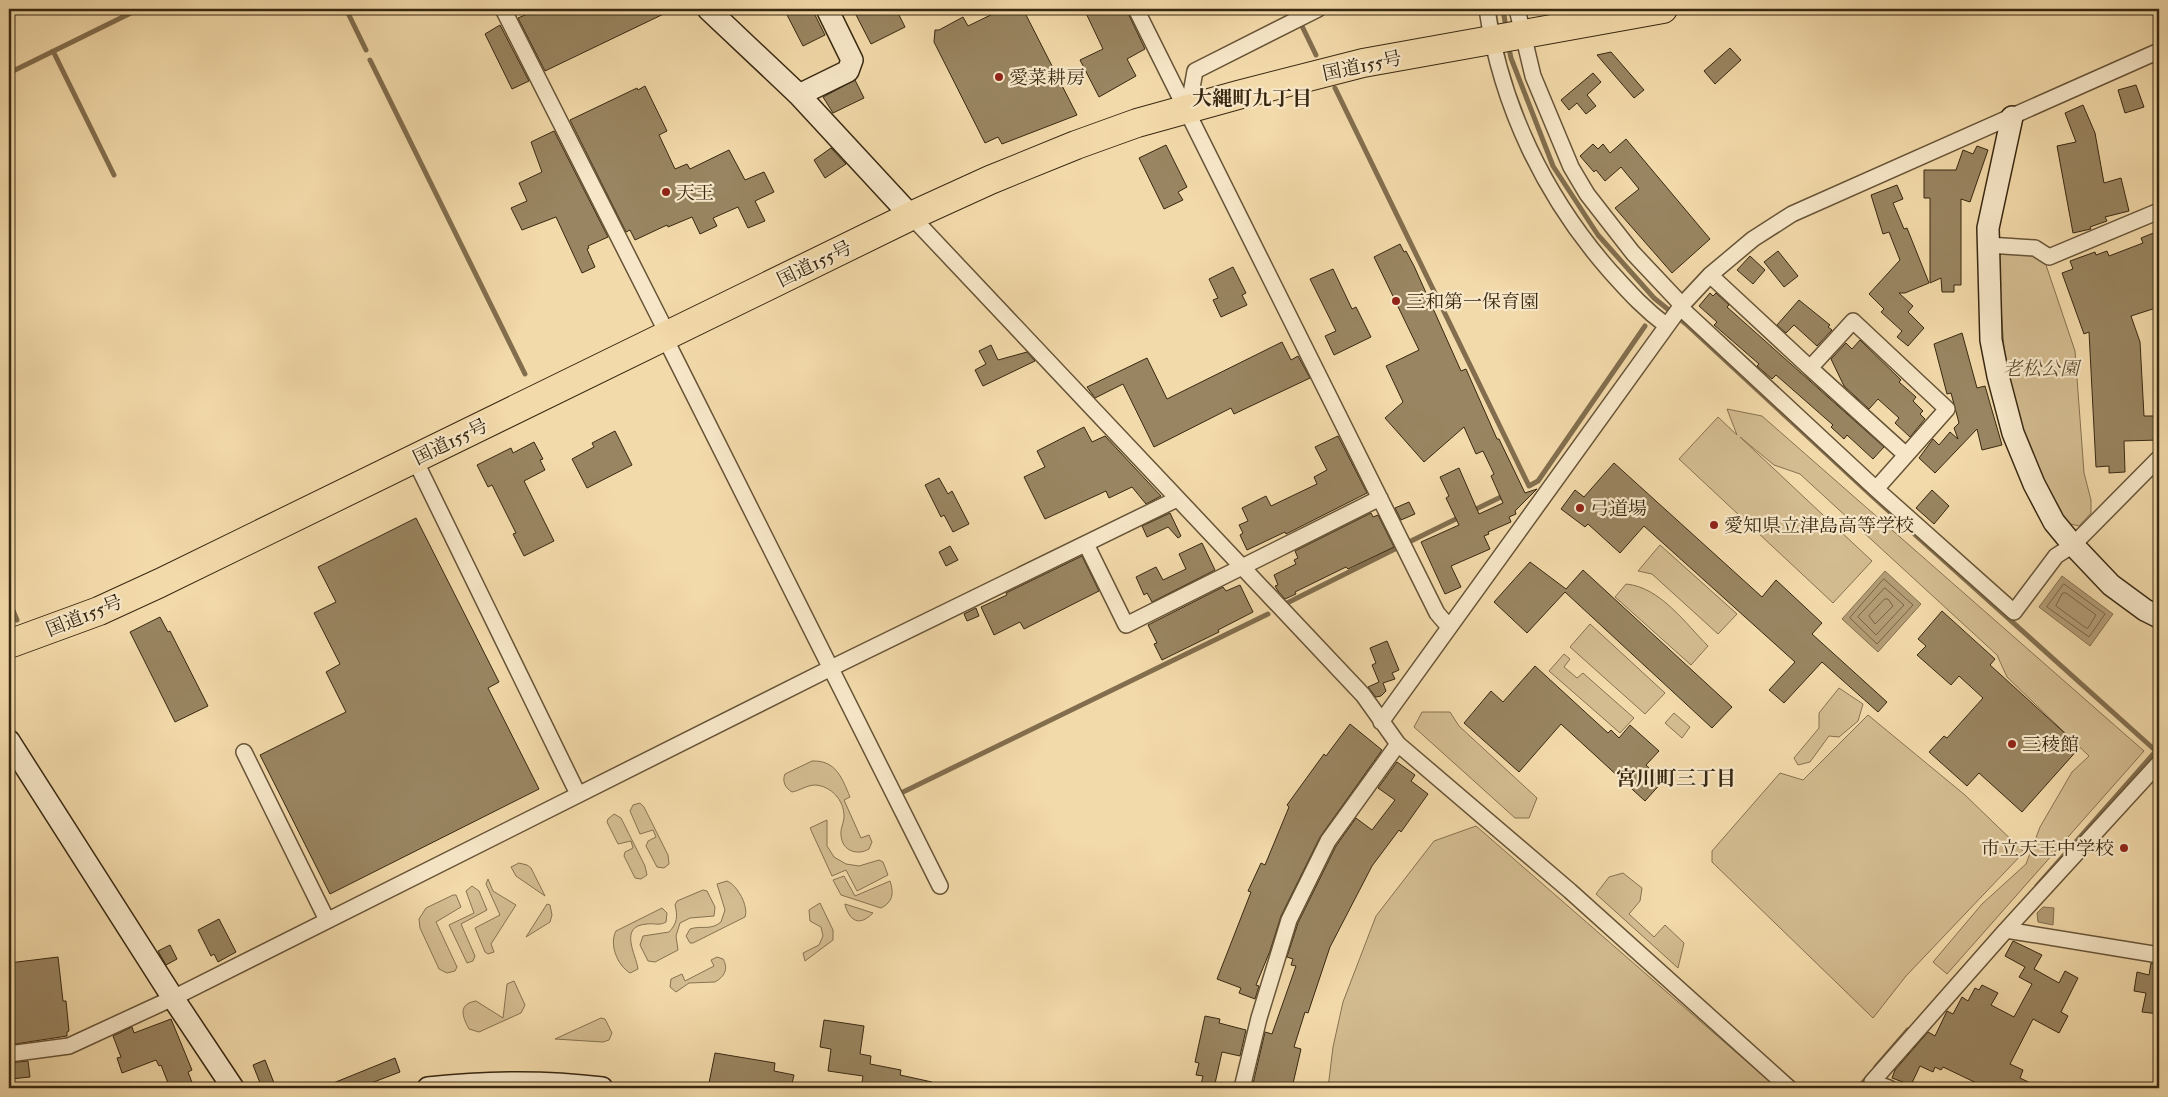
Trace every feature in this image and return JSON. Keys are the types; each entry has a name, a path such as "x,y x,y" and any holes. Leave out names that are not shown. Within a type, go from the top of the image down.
{"highway":[{"name":"国道155号","path":"9,644 108,607 911,216 990,180 1076,145 1137,123 1238,95 1363,64 1493,39 1520,21 1663,9"}],"street":[{"path":"503,9 940,886"},
{"path":"708,9 799,95 1177,500 1363,695 1398,744 1570,891 1789,1088"},
{"path":"799,95 848,71 852,60 827,9"},
{"path":"1136,9 1437,613 1449,627"},
{"path":"1188,110 1195,71 1318,9"},
{"path":"1487,9 1500,75 1532,153 1556,200 1572,225 1644,310 1669,324"},
{"path":"1520,21 1533,76 1571,168 1587,194 1634,252 1681,307 1876,489 2014,612 2056,556 2073,545 2159,458"},
{"path":"1381,722 1681,307 1710,275 1753,238 1792,214 2159,51"},
{"path":"2012,117 1988,228 1988,245 1991,340 2013,433 2034,484 2054,522 2111,585 2145,610 2159,617"},
{"path":"1988,245 2036,248 2049,257 2159,211"},
{"path":"1710,275 1906,455"},
{"path":"1810,368 1853,321 1948,409 1876,489"},
{"path":"414,458 578,794"},
{"path":"1086,544 1126,625 1380,498"},
{"path":"9,1054 68,1046 173,998 831,668 1177,500"},
{"path":"9,741 173,998 233,1088"},
{"path":"1242,1088 1259,1018 1289,920 1328,841 1398,744"},
{"path":"244,752 327,920"},
{"path":"1889,1088 1872,1082 2006,930 2159,762"},
{"path":"2006,930 2159,955"},
{"path":"428,1088 544,1084 602,1088"}],"green space":[{"name":"老松公園","path":"2010,251 2027,251 2044,259 2075,351 2084,473 2091,500 2091,513 2079,526 2066,523 2049,494 2026,443 2006,374 1997,256"},
{"path":"1727,409 1762,416 2144,751 1947,974 1933,962 1982,904 2026,864 2040,827 2072,772 2089,756 2007,677 1997,655 1800,474 1774,465 1740,437 1872,561 1833,603 1679,459 1718,417 1737,435"},
{"path":"1660,545 1737,614 1718,634 1652,574 1638,571"},
{"path":"1626,584 1650,592 1661,599 1708,646 1691,665 1615,597"},
{"path":"1590,624 1665,693 1645,714 1570,647"},
{"path":"1564,654 1570,659 1564,667 1577,678 1583,673 1634,718 1620,733 1549,671"},
{"path":"1839,688 1863,704 1858,721 1839,737 1829,736 1810,762 1798,765 1794,758 1819,728 1819,713"},
{"path":"1422,712 1450,712 1459,726 1537,798 1529,818 1515,818 1414,727"},
{"path":"1674,713 1690,727 1682,738 1665,723"},
{"path":"1868,715 1965,795 2024,852 1906,976 1873,1018 1712,862 1712,851 1780,773 1803,780"},
{"path":"812,761 820,761 827,764 841,777 850,797 844,800 861,838 869,835 872,842 869,849 855,852 844,845 841,833 844,819 842,805 831,791 815,785 792,792 786,786 784,782 785,774"},
{"path":"640,803 644,807 668,855 669,864 664,868 657,867 646,846 648,841 656,837 653,830 640,834 630,811 633,805"},
{"path":"614,814 621,818 645,866 647,875 641,879 635,878 624,856 625,852 633,848 631,841 618,844 607,822"},
{"path":"827,820 827,846 834,857 846,864 859,866 879,860 883,862 888,875 857,891 846,870 832,876 810,828"},
{"path":"1476,826 1777,1088 1328,1088 1333,1047 1343,1002 1376,916 1434,841"},
{"path":"519,863 531,868 545,896 516,876 511,867"},
{"path":"1623,873 1642,888 1640,901 1629,914 1654,937 1665,925 1684,943 1678,968 1596,894 1609,877"},
{"path":"844,876 855,896 890,881 892,897 881,908 841,895 833,880"},
{"path":"488,879 493,891 516,905 491,944 494,952 488,954 485,952 475,928 500,915 486,884"},
{"path":"727,881 735,887 744,902 745,917 690,943 686,936 690,929 710,927 721,922 725,910 717,884"},
{"path":"472,886 479,891 487,910 461,924 475,956 473,961 467,963 449,925 474,913 466,891"},
{"path":"703,890 707,891 715,907 714,916 690,918 680,923 676,936 678,950 655,962 648,961 640,945 643,936 669,932 676,920 675,905 677,901"},
{"path":"456,895 461,907 436,922 457,967 455,971 447,973 439,969 420,928 419,919 426,908"},
{"path":"820,903 833,930 833,940 805,961 803,953 819,945 823,936 821,927 810,921 809,910"},
{"path":"547,904 550,905 552,915 550,922 526,937"},
{"path":"845,904 873,913 859,921 852,918"},
{"path":"662,908 667,913 666,922 638,926 633,930 631,942 638,969 630,973 621,965 614,948 613,942 616,931"},
{"path":"717,957 723,959 726,966 723,975 715,982 689,983 676,992 670,987 671,979 682,974 685,981 714,966 711,960"},
{"path":"514,981 525,1005 521,1013 479,1032 469,1029 463,1015 466,1005 476,1001 503,1018 507,984"},
{"path":"601,1018 605,1019 612,1033 609,1040 603,1042 555,1039"}],"water":[{"path":"1885,571 1921,604 1878,652 1842,619"},
{"path":"2062,576 2113,614 2090,646 2039,607"},
{"path":"2043,907 2054,908 2053,925 2038,922 2037,913"}],"building":[{"path":"539,9 674,9 545,71 518,18"},
{"path":"784,9 812,9 825,35 803,46"},
{"path":"853,9 896,9 905,27 871,44"},
{"path":"1003,9 1023,9 1077,115 1002,144 998,137 985,143 934,42 935,30 939,30 963,17 968,26"},
{"path":"1084,9 1126,9 1145,49 1127,59 1136,76 1099,97 1080,60 1103,49"},
{"path":"500,25 529,81 512,89 485,34"},
{"path":"1730,48 1741,60 1715,84 1704,71"},
{"path":"1611,52 1644,90 1634,98 1597,55"},
{"path":"1593,73 1601,82 1587,95 1596,106 1586,114 1577,103 1569,110 1561,100"},
{"path":"855,80 864,98 833,113 823,97"},
{"path":"2136,85 2144,107 2125,113 2118,90"},
{"path":"645,86 667,131 659,135 675,169 687,164 690,169 729,150 745,180 764,172 774,192 755,201 765,221 748,228 738,207 713,218 717,226 700,234 692,217 668,227 667,225 635,240 630,230 626,232 570,120"},
{"path":"2083,105 2095,133 2104,183 2121,178 2129,211 2105,217 2107,221 2090,227 2091,229 2073,233 2057,146 2076,142 2065,113"},
{"path":"554,131 608,237 588,246 589,248 587,249 595,267 582,273 556,217 522,230 511,208 527,201 519,183 542,172 531,142"},
{"path":"1626,139 1710,239 1672,273 1615,208 1639,189 1621,167 1605,181 1580,156 1593,144 1598,149 1603,144 1610,153"},
{"path":"1166,145 1187,187 1178,192 1183,200 1164,209 1139,158"},
{"path":"1977,146 1988,150 1970,202 1961,199 1961,285 1954,285 1954,292 1942,292 1941,278 1930,283 1930,198 1924,198 1924,170 1956,170 1963,150 1973,154"},
{"path":"831,148 846,164 825,178 814,160"},
{"path":"1897,185 1903,199 1893,203 1904,229 1907,228 1929,283 1905,293 1899,293 1913,306 1908,312 1924,328 1908,346 1897,337 1902,331 1881,312 1884,309 1869,294 1900,260 1889,232 1883,234 1871,195"},
{"path":"2156,232 2159,241 2159,307 2131,316 2140,342 2144,416 2158,416 2159,440 2124,441 2125,472 2109,473 2109,466 2096,467 2089,332 2084,334 2062,273 2073,269 2070,261 2095,252 2096,255 2107,251 2109,256 2143,243 2141,238"},
{"path":"1400,244 1414,266 1461,371 1466,369 1497,439 1499,439 1525,493 1537,489 1515,511 1516,514 1509,517 1511,522 1488,532 1489,534 1484,536 1490,549 1451,566 1461,587 1445,594 1421,542 1459,525 1446,498 1449,496 1440,477 1459,468 1479,514 1503,503 1491,476 1494,474 1483,451 1476,454 1464,427 1424,462 1385,418 1403,402 1386,366 1419,350 1374,257"},
{"path":"1778,251 1798,276 1784,287 1764,262"},
{"path":"1750,256 1765,270 1753,284 1737,270"},
{"path":"1233,267 1246,293 1242,295 1247,305 1221,317 1213,300 1218,298 1209,279"},
{"path":"1333,269 1352,309 1356,307 1371,337 1334,355 1325,336 1336,331 1310,279"},
{"path":"1710,293 1713,296 1716,293 1729,305 1727,307 1884,447 1873,459 1847,435 1844,439 1831,427 1833,425 1776,375 1772,379 1757,366 1759,364 1714,325 1717,322 1699,306"},
{"path":"1799,300 1830,325 1828,327 1832,330 1817,346 1794,325 1786,333 1777,325"},
{"path":"1962,333 1977,388 1985,386 2002,445 1982,450 1977,429 1935,473 1919,458 1933,439 1939,445 1950,432 1958,439 1954,428 1959,423 1951,393 1947,394 1934,344"},
{"path":"1860,340 1901,380 1899,382 1916,397 1913,401 1923,411 1920,414 1925,419 1910,437 1895,423 1899,418 1878,399 1869,409 1844,386 1831,359 1846,343 1852,349"},
{"path":"1282,342 1291,360 1298,356 1310,378 1234,414 1231,408 1154,447 1123,384 1095,398 1087,387 1147,358 1167,399"},
{"path":"991,345 998,360 1027,352 1035,361 983,386 975,370 986,364 979,351"},
{"path":"1084,427 1092,442 1105,436 1161,496 1146,504 1132,487 1109,498 1106,491 1045,519 1024,477 1045,467 1037,451"},
{"path":"615,431 632,465 587,488 572,459 594,447 592,443"},
{"path":"1338,436 1367,493 1286,534 1285,532 1247,550 1240,535 1243,533 1239,525 1248,521 1242,508 1266,496 1271,506 1317,484 1314,477 1327,470 1315,447"},
{"path":"534,442 543,459 540,460 545,470 524,481 554,541 524,556 513,534 516,533 492,485 488,487 477,465 511,448 513,453"},
{"path":"1614,463 1762,597 1776,580 1822,623 1812,634 1887,702 1878,712 1822,662 1784,703 1769,690 1795,662 1644,526 1620,553 1588,524 1585,527 1561,509 1575,490 1584,497"},
{"path":"939,478 948,494 952,491 969,524 953,532 944,515 941,517 925,485"},
{"path":"1932,490 1949,506 1934,524 1916,508"},
{"path":"1409,502 1415,514 1401,520 1395,508"},
{"path":"1170,513 1181,536 1178,538 1168,527 1147,537 1142,526"},
{"path":"1371,513 1373,517 1378,515 1394,547 1348,569 1346,567 1295,592 1296,594 1285,599 1275,586 1278,585 1274,575 1296,564 1294,560 1298,558 1295,551"},
{"path":"416,518 499,682 488,688 539,789 330,894 260,755 346,712 326,672 340,664 314,613 336,602 318,567"},
{"path":"1202,543 1215,570 1152,602 1147,593 1144,595 1136,577 1156,567 1163,580 1186,569 1179,554"},
{"path":"950,546 958,560 946,566 939,552"},
{"path":"1082,556 1099,591 1024,629 1020,622 994,635 981,607"},
{"path":"1530,562 1566,589 1583,570 1732,707 1712,728 1565,592 1527,633 1494,602"},
{"path":"1240,585 1253,612 1218,630 1219,632 1162,660 1154,644 1157,643 1148,625 1223,587 1226,591"},
{"path":"976,608 979,616 967,621 964,614"},
{"name":"三稜館","path":"1942,611 1995,659 1990,665 2080,747 2022,812 1979,773 1967,786 1929,752 1944,736 1947,738 1983,698 1959,676 1951,685 1917,655 1926,646 1918,639"},
{"path":"160,617 168,632 170,631 208,706 175,722 130,632"},
{"path":"1387,641 1399,670 1392,673 1395,679 1383,683 1386,691 1381,696 1376,697 1368,687 1379,682 1372,665 1376,663 1370,648"},
{"path":"1535,666 1608,733 1611,730 1619,738 1630,725 1659,751 1646,765 1663,781 1645,801 1561,724 1519,772 1464,723 1491,691 1503,702"},
{"path":"1350,724 1382,750 1320,837 1281,916 1270,951 1256,985 1259,986 1255,999 1239,993 1241,988 1217,979 1251,892 1248,891 1261,863 1265,865 1289,807 1287,805 1324,754 1326,756"},
{"path":"1397,762 1415,775 1411,781 1428,794 1401,832 1399,830 1372,866 1330,947 1308,1013 1305,1012 1294,1047 1301,1049 1292,1088 1252,1088 1265,1032 1272,1034 1296,966 1291,965 1293,959 1287,957 1298,923 1336,846 1356,818 1372,830 1395,800 1378,788"},
{"path":"219,919 236,952 218,962 214,954 211,956 198,930"},
{"path":"2013,941 2042,955 2034,969 2059,983 2065,971 2078,978 2061,1012 2068,1016 2059,1033 2033,1019 2010,1064 2023,1070 2020,1078 2041,1088 1987,1088 1943,1067 1941,1070 1935,1067 1933,1072 1920,1066 1911,1085 1892,1078 1895,1070 1928,1032 1935,1036 1947,1011 1953,1014 1962,997 1968,1001 1975,988 1979,990 1982,985 1998,993 1991,1005 2014,1017 2032,984 2019,977 2025,967 2005,956"},
{"path":"170,945 177,959 166,965 158,951"},
{"path":"58,957 63,1001 66,1001 69,1031 67,1036 9,1045 9,963"},
{"path":"2151,963 2159,964 2159,1014 2142,1012 2146,993 2134,991 2137,972 2149,975"},
{"path":"1205,1016 1220,1019 1219,1023 1246,1030 1240,1056 1222,1052 1214,1088 1200,1088 1203,1076 1196,1075 1199,1063 1195,1062"},
{"path":"171,1019 192,1070 188,1072 193,1085 184,1088 170,1088 161,1065 159,1066 156,1060 122,1073 117,1058 121,1057 113,1036 132,1027 134,1033"},
{"path":"824,1020 864,1026 860,1054 871,1056 870,1064 901,1070 900,1075 932,1082 932,1088 861,1088 863,1076 828,1071 831,1049 820,1047"},
{"path":"715,1053 775,1063 774,1071 794,1075 791,1088 708,1088"},
{"path":"395,1058 400,1072 358,1088 321,1088"},
{"path":"265,1060 276,1088 262,1088 253,1065"},
{"path":"28,1061 30,1077 11,1079 9,1063"}],"waterway":[{"path":"9,73 139,9"},
{"path":"346,9 366,50"},
{"path":"1503,9 1506,28"},
{"path":"1301,24 1316,55"},
{"path":"1508,44 1511,58 1553,166 1598,235 1654,298 1686,324 1872,496 2156,751 2037,886"},
{"path":"53,51 114,175"},
{"path":"370,60 525,374"},
{"path":"1335,88 1529,486 1538,481 1645,326"},
{"path":"1472,511 1505,495"},
{"path":"1409,542 1460,517"},
{"path":"1285,604 1397,548"},
{"path":"9,601 17,620"},
{"path":"899,794 1268,614"},
{"path":"1876,1067 1908,1030"},
{"path":"1858,1088 1869,1076"}],"place":[{"name":"愛菜耕房","path":"999,77"},
{"name":"天王","path":"666,192"},
{"name":"三和第一保育園","path":"1396,301"},
{"name":"弓道場","path":"1580,508"},
{"name":"愛知県立津島高等学校","path":"1714,525"},
{"name":"三稜館","path":"2012,744"},
{"name":"市立天王中学校","path":"2124,848"}],"district":[{"name":"大縄町九丁目","path":"1252,98"},
{"name":"宮川町三丁目","path":"1676,778"}]}
